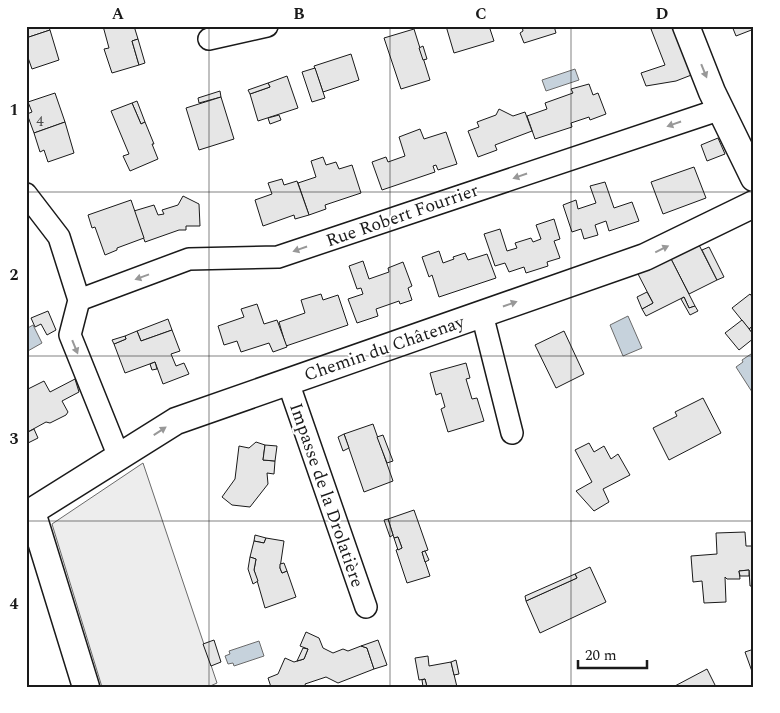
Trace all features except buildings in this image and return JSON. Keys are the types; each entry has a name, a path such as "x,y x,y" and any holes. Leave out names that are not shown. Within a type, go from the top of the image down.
{"street":[{"path":"209,39 267,26"},
{"path":"686,26 721,109 754,178"},
{"name":"Rue Robert Fourrier","path":"79,300 189,260 278,257 721,109"},
{"path":"26,194 59,237 79,300 70,335 119,457"},
{"name":"Chemin du Châtenay","path":"29,513 176,421 645,257 754,204"},
{"path":"482,314 512,432"},
{"name":"Impasse de la Drolatière","path":"288,382 366,607"},
{"path":"29,513 86,687"}],"shaded area":[{"path":"575,69 579,80 546,91 542,80"},
{"path":"628,316 642,348 623,356 610,325"},
{"path":"33,325 42,343 26,352 26,329"},
{"path":"751,354 754,358 754,395 736,367"},
{"path":"143,463 217,683 208,687 102,687 52,524"},
{"path":"259,641 264,656 234,666 233,663 228,664 225,656 230,654 229,651"}]}
